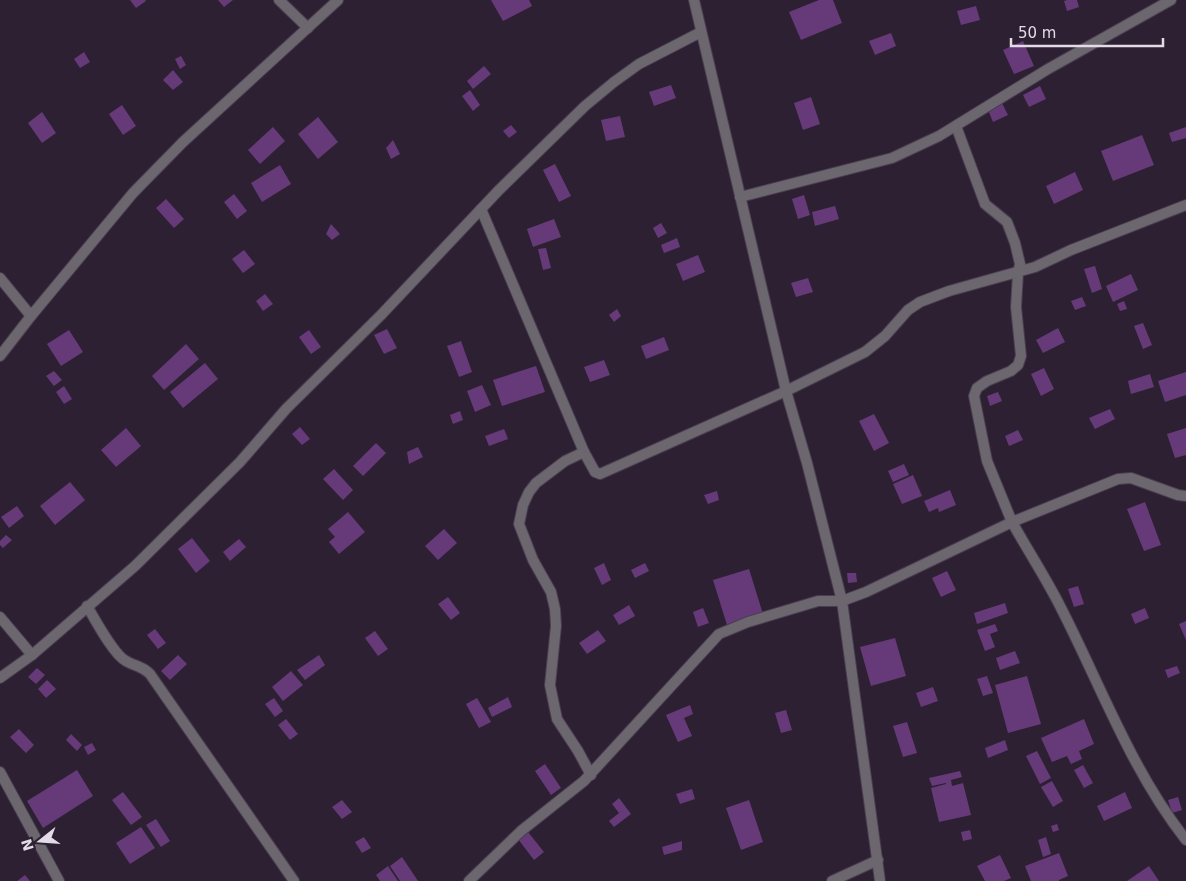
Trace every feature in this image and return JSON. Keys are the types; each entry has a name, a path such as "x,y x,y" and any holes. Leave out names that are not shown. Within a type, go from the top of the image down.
{"street":[{"path":"279,0 308,28"},
{"path":"0,356 31,316 146,180 183,142 338,0"},
{"path":"694,0 786,391 807,463 842,601 880,881"},
{"path":"740,197 892,158 939,136 1048,68 1171,0"},
{"path":"0,678 32,655 135,566 240,462 286,409 381,315 481,209 578,113 614,82 639,64 701,32"},
{"path":"956,126 985,204 1007,222 1020,264 1016,307 1020,356 1018,366 987,381 977,388 974,396 987,462 1012,522 1062,609 1103,698 1148,783 1186,840"},
{"path":"481,209 584,452 595,472 600,474 606,473 786,391 866,352 885,336 913,306 949,291 1018,273 1186,205"},
{"path":"0,278 31,316"},
{"path":"584,452 565,460 536,484 529,492 523,504 519,524 533,560 551,592 555,610 556,626 550,685 557,719 591,774"},
{"path":"469,881 521,831 584,781 719,634 748,622 818,601 842,601 866,592 1012,522 1118,479 1131,478 1178,495 1186,496"},
{"path":"87,606 116,651 126,661 144,668 150,674 294,881"},
{"path":"0,617 32,655"},
{"path":"0,772 59,881"},
{"path":"832,881 878,860"}],"building":[{"path":"130,0 145,0 146,1 136,8"},
{"path":"218,0 233,0 224,7"},
{"path":"491,0 529,0 532,6 503,21"},
{"path":"819,0 833,0 842,23 801,40 789,12"},
{"path":"1077,0 1079,7 1067,11 1064,1"},
{"path":"976,6 980,20 961,25 957,11"},
{"path":"891,33 896,46 875,55 869,41"},
{"path":"1023,41 1034,66 1014,74 1003,50"},
{"path":"84,52 90,62 80,68 74,59"},
{"path":"181,56 186,65 180,69 175,59"},
{"path":"484,66 491,74 473,89 467,81"},
{"path":"173,70 183,82 173,90 163,80"},
{"path":"671,85 676,98 654,106 649,92"},
{"path":"1040,86 1046,99 1029,107 1023,95"},
{"path":"470,90 480,105 473,111 462,96"},
{"path":"811,97 820,124 803,130 794,103"},
{"path":"1002,103 1008,115 993,122 988,110"},
{"path":"122,105 136,126 123,135 109,114"},
{"path":"42,112 56,133 42,143 28,123"},
{"path":"620,116 625,137 606,141 601,120"},
{"path":"318,117 338,142 318,159 298,134"},
{"path":"511,125 517,132 509,138 503,131"},
{"path":"273,127 285,141 260,164 248,150"},
{"path":"1186,127 1186,138 1172,142 1169,133"},
{"path":"1142,135 1154,165 1113,181 1101,151"},
{"path":"393,140 400,154 391,159 386,148"},
{"path":"555,164 571,196 559,202 543,170"},
{"path":"280,165 291,184 262,202 251,183"},
{"path":"1075,172 1083,190 1054,204 1046,186"},
{"path":"234,194 247,211 237,219 224,202"},
{"path":"804,195 810,215 798,219 792,199"},
{"path":"166,199 184,219 174,228 156,208"},
{"path":"835,206 839,219 815,226 812,212"},
{"path":"554,219 561,237 533,247 527,229"},
{"path":"661,223 667,233 658,238 653,228"},
{"path":"331,224 340,234 332,240 326,234"},
{"path":"677,238 680,247 664,253 661,245"},
{"path":"546,248 551,268 543,270 538,249"},
{"path":"244,250 255,264 243,273 232,259"},
{"path":"698,255 705,272 683,281 676,264"},
{"path":"1095,266 1102,289 1092,293 1084,269"},
{"path":"1131,274 1138,290 1113,302 1106,286"},
{"path":"808,278 813,292 796,297 791,283"},
{"path":"265,294 273,304 263,311 256,301"},
{"path":"1082,297 1086,306 1075,310 1071,301"},
{"path":"1124,301 1127,309 1120,311 1117,304"},
{"path":"617,309 621,316 614,322 609,315"},
{"path":"1143,323 1152,345 1143,349 1134,326"},
{"path":"1058,328 1065,342 1043,353 1036,340"},
{"path":"387,329 397,348 384,354 374,335"},
{"path":"69,330 83,352 61,366 47,344"},
{"path":"309,330 321,347 311,354 299,337"},
{"path":"664,337 669,350 646,359 641,346"},
{"path":"461,341 472,372 459,377 447,346"},
{"path":"186,344 199,359 164,390 152,376"},
{"path":"604,360 610,375 590,382 584,367"},
{"path":"205,363 218,379 183,408 170,392"},
{"path":"536,366 545,392 502,406 493,380"},
{"path":"1044,368 1054,389 1041,396 1031,374"},
{"path":"54,371 62,380 54,386 46,376"},
{"path":"1186,372 1186,395 1165,402 1158,381"},
{"path":"1150,374 1154,387 1131,394 1128,381"},
{"path":"482,385 491,405 475,412 467,391"},
{"path":"64,386 72,399 64,404 56,392"},
{"path":"998,392 1002,401 990,406 987,396"},
{"path":"1110,409 1115,419 1095,429 1089,418"},
{"path":"460,411 463,420 453,424 450,415"},
{"path":"874,414 889,443 874,451 859,421"},
{"path":"300,427 310,439 302,445 292,434"},
{"path":"126,428 141,446 116,467 101,450"},
{"path":"1186,428 1186,455 1175,458 1167,434"},
{"path":"504,429 508,439 489,446 485,436"},
{"path":"1018,430 1023,440 1009,446 1005,436"},
{"path":"376,443 386,453 363,476 353,466"},
{"path":"418,447 423,457 409,464 407,452"},
{"path":"904,464 909,475 893,482 888,471"},
{"path":"334,469 353,490 343,500 323,479"},
{"path":"913,475 922,496 902,504 893,484"},
{"path":"70,482 85,500 55,525 40,506"},
{"path":"950,490 956,505 939,512 938,508 929,512 924,501"},
{"path":"717,491 719,500 708,504 704,495"},
{"path":"1145,502 1161,545 1144,551 1127,509"},
{"path":"17,506 24,516 9,528 1,517"},
{"path":"348,512 365,532 339,554 329,542 335,537 328,529"},
{"path":"444,529 457,543 438,560 425,546"},
{"path":"6,535 12,540 3,548 0,545 0,541"},
{"path":"192,538 210,561 196,573 178,549"},
{"path":"239,539 246,547 230,561 223,552"},
{"path":"604,563 611,580 602,585 594,568"},
{"path":"645,563 649,571 635,578 631,570"},
{"path":"749,569 763,614 727,625 713,580"},
{"path":"947,571 956,590 941,597 932,578"},
{"path":"847,573 856,573 857,582 848,583"},
{"path":"1078,586 1084,604 1074,607 1068,589"},
{"path":"448,597 460,613 451,620 438,604"},
{"path":"1005,603 1008,613 977,624 974,613"},
{"path":"629,605 635,616 619,625 613,615"},
{"path":"703,608 709,623 698,627 693,612"},
{"path":"1145,608 1149,618 1135,624 1131,614"},
{"path":"1186,621 1186,640 1179,624"},
{"path":"995,624 998,631 990,634 995,647 985,651 977,630"},
{"path":"155,629 166,643 158,649 147,635"},
{"path":"598,630 606,641 587,654 579,643"},
{"path":"375,631 388,649 378,656 365,638"},
{"path":"895,638 906,676 871,686 860,647"},
{"path":"1015,651 1020,663 1000,670 996,658"},
{"path":"178,655 187,664 170,680 161,671"},
{"path":"319,655 325,665 305,680 297,670"},
{"path":"1177,666 1180,673 1168,678 1165,670"},
{"path":"37,668 45,675 36,684 28,677"},
{"path":"291,671 303,685 283,701 272,687"},
{"path":"987,676 993,693 983,696 977,679"},
{"path":"1027,676 1041,724 1008,733 995,685"},
{"path":"47,680 56,689 46,698 38,689"},
{"path":"933,687 938,701 921,707 916,693"},
{"path":"508,697 512,707 492,717 488,708"},
{"path":"274,698 283,711 275,717 265,704"},
{"path":"477,698 491,722 479,728 466,704"},
{"path":"690,705 693,714 684,718 692,736 678,742 666,715"},
{"path":"786,710 792,730 781,733 775,713"},
{"path":"286,719 298,734 290,740 278,725"},
{"path":"1084,719 1094,744 1079,751 1082,759 1071,764 1067,756 1052,762 1041,738"},
{"path":"907,722 917,753 903,757 893,726"},
{"path":"19,729 34,745 26,753 10,737"},
{"path":"71,734 82,745 77,751 66,740"},
{"path":"1005,740 1008,750 988,758 985,748"},
{"path":"92,743 96,750 88,755 84,747"},
{"path":"1037,751 1051,778 1040,784 1026,756"},
{"path":"545,764 561,788 551,795 535,771"},
{"path":"1083,765 1093,783 1084,788 1074,770"},
{"path":"77,770 93,796 43,828 27,801"},
{"path":"960,771 962,777 951,780 952,786 963,783 971,815 939,822 931,788 946,783 932,786 929,778"},
{"path":"1052,781 1063,801 1053,807 1041,787"},
{"path":"692,789 695,799 680,804 676,794"},
{"path":"123,792 142,817 131,825 112,800"},
{"path":"1125,792 1132,808 1104,821 1097,806"},
{"path":"1178,797 1182,810 1172,813 1168,800"},
{"path":"619,798 631,814 614,827 609,821 619,813 612,804"},
{"path":"342,800 352,812 342,819 332,807"},
{"path":"749,800 763,842 741,850 726,808"},
{"path":"156,819 170,841 161,847 146,825"},
{"path":"1057,824 1059,830 1053,832 1051,826"},
{"path":"141,827 155,848 130,864 116,843"},
{"path":"970,830 972,839 963,841 961,832"},
{"path":"528,832 544,852 534,860 518,839"},
{"path":"364,837 371,848 362,853 355,842"},
{"path":"1046,837 1051,854 1043,857 1038,840"},
{"path":"682,841 682,850 664,855 662,847"},
{"path":"1059,853 1068,876 1059,881 1031,881 1025,866"},
{"path":"1000,855 1011,878 1004,881 985,881 977,866"},
{"path":"402,857 418,881 400,881 390,866"},
{"path":"388,866 398,881 380,881 376,875"},
{"path":"1149,866 1159,881 1127,881"},
{"path":"25,875 30,881 17,881"}]}
